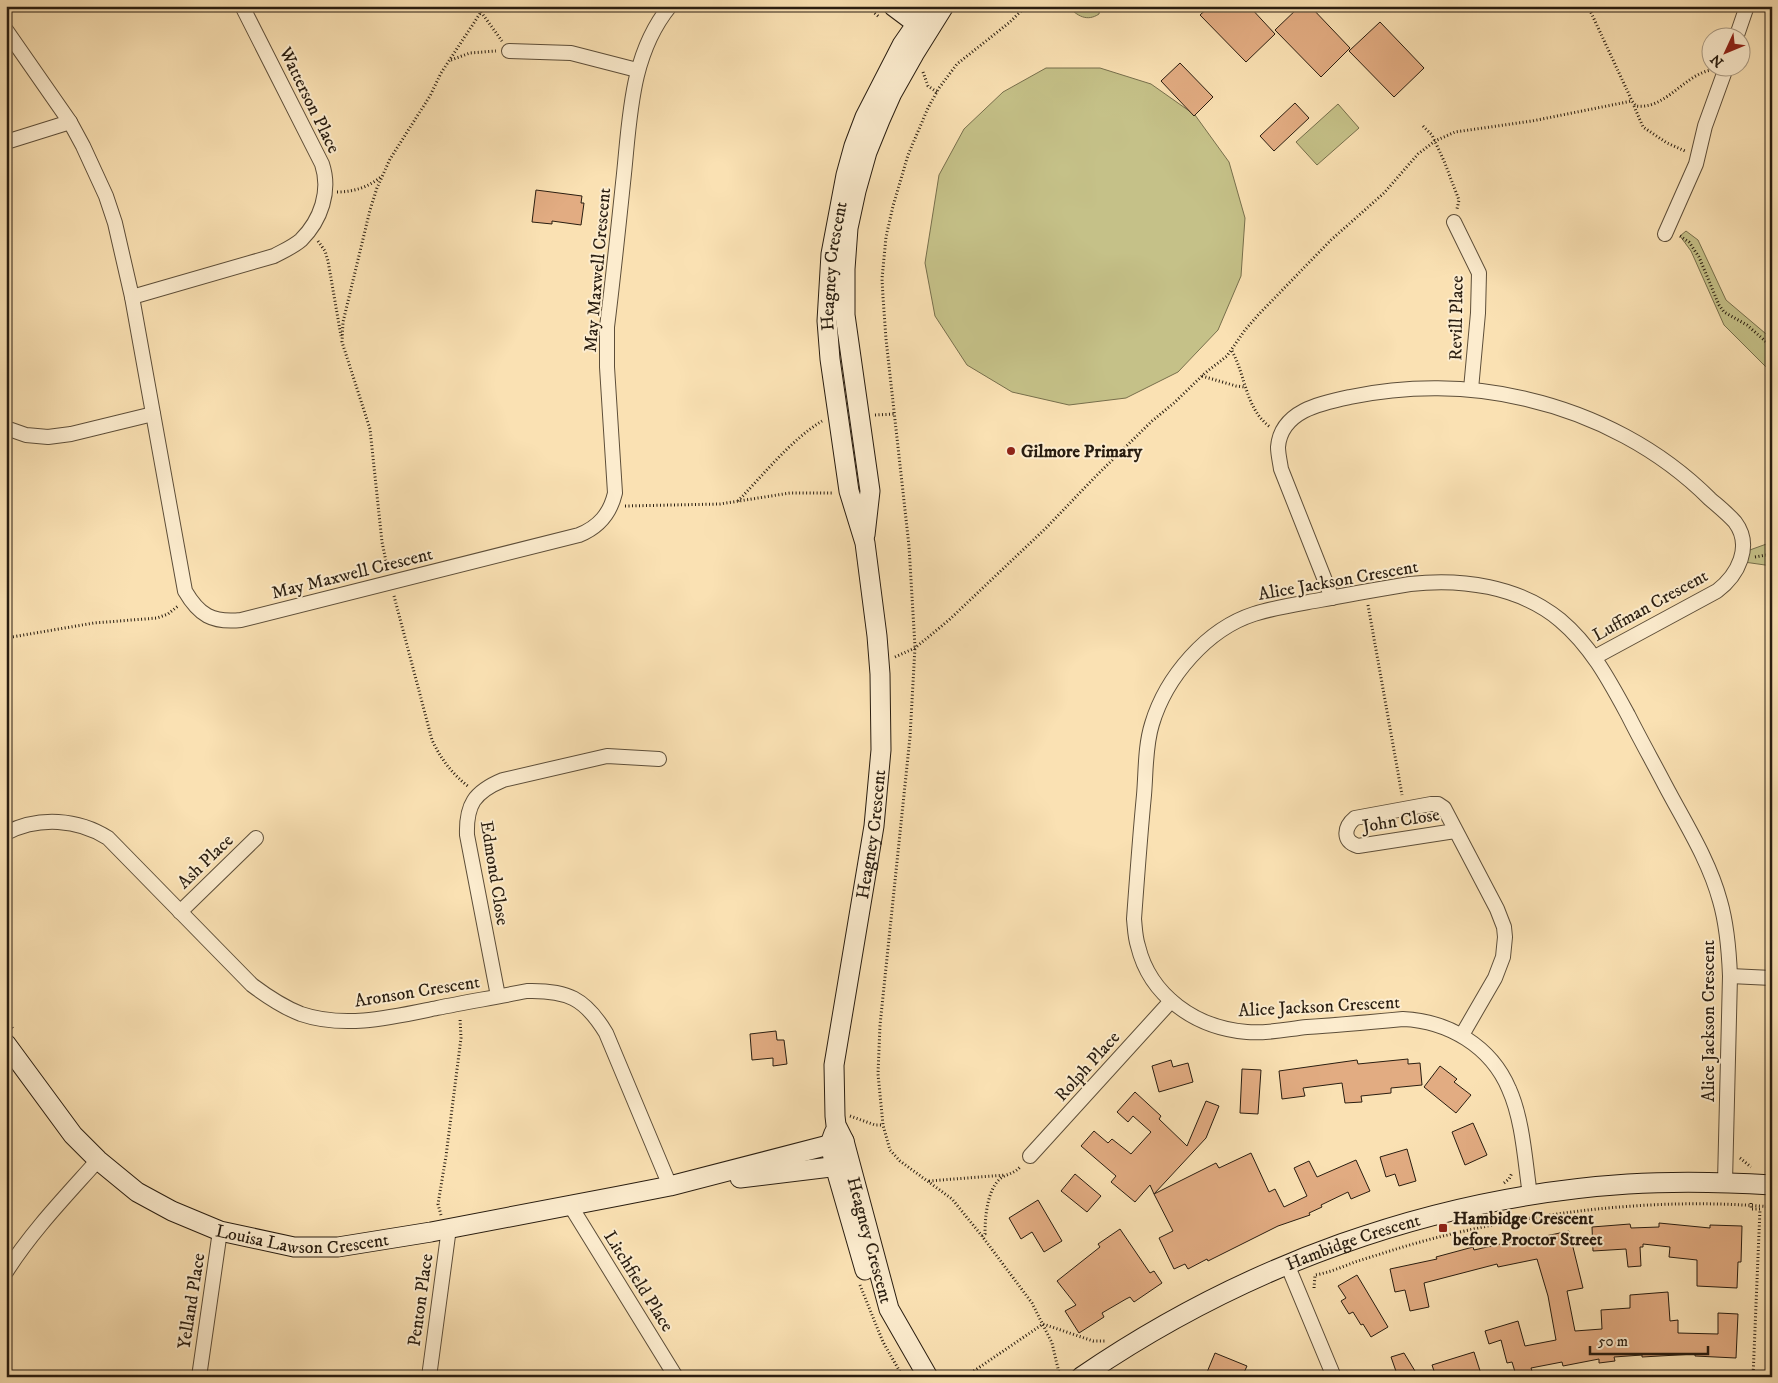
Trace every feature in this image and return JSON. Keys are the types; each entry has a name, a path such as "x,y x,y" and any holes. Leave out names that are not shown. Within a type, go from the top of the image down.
{"street":[{"name":"Watterson Place","path":"132,297 274,256 293,246 309,230 315,222 324,202 325,173 322,164 242,6"},
{"name":"May Maxwell Crescent","path":"6,30 70,122 106,196 115,223 132,297 185,591 194,605 206,616 232,621 579,535 591,530 606,517 615,493 607,367 607,327 634,84 647,42 670,6"},
{"path":"1739,28 1747,6"},
{"name":"Heagney Crescent","path":"915,1377 909,1356 889,1309 842,1166 834,1065 875,816 881,750 879,658 864,543 848,491 830,359 836,315 831,254 842,227 854,146 865,116 902,45 922,28 936,8"},
{"path":"887,12 922,28"},
{"path":"510,51 570,53 637,70"},
{"path":"1666,231 1696,164 1705,126 1722,78"},
{"path":"6,142 70,122"},
{"name":"Revill Place","path":"1454,222 1479,273 1478,313 1471,389"},
{"name":"Luffman Crescent","path":"1281,435 1288,423 1298,414 1310,407 1335,400 1369,393 1404,389 1471,389 1526,399 1578,415 1627,437 1650,450 1692,481 1735,523 1742,535 1742,558 1735,573 1718,591 1594,657"},
{"path":"6,428 26,435 48,437 71,434 153,414"},
{"path":"1281,435 1278,448 1281,470 1332,598"},
{"name":"Alice Jackson Crescent","path":"1530,1195 1518,1118 1509,1089 1494,1064 1474,1043 1462,1035 1440,1025 1403,1019 1248,1033 1219,1028 1193,1018 1171,1001 1147,971 1138,946 1134,919 1151,726 1169,684 1178,671 1212,637 1253,614 1282,607 1428,582 1465,583 1516,595 1546,611 1566,626 1584,644 1610,681 1707,865 1720,900 1724,918 1730,976 1725,1182"},
{"name":"Edmond Close","path":"498,996 467,835 466,817 471,805 490,785 503,780 607,756 659,759"},
{"name":"John Close","path":"1455,831 1358,846 1346,837 1346,829 1349,823 1356,818 1431,804 1438,804 1444,808 1497,909 1504,927 1505,937 1503,957 1495,978 1462,1035"},
{"name":"Aronson Crescent","path":"6,833 38,823 64,822 98,832 108,838 252,986 275,1002 303,1014 332,1020 380,1019 527,991 550,991 570,996 595,1015 606,1033 670,1186"},
{"name":"Ash Place","path":"180,912 256,838"},
{"path":"1730,976 1772,978"},
{"name":"Rolph Place","path":"1030,1156 1171,1001"},
{"name":"Louisa Lawson Crescent","path":"12,1039 73,1135 98,1160 136,1192 172,1211 220,1231 294,1247 338,1248 443,1218 570,1205 670,1186 842,1166"},
{"name":"Louisa Lawson Crescent","path":"670,1186 840,1131"},
{"path":"6,1272 41,1224 98,1160"},
{"name":"Hambidge Crescent","path":"1081,1377 1167,1322 1226,1291 1346,1241 1407,1222 1468,1207 1530,1195 1628,1184 1725,1182 1772,1185"},
{"name":"Litchfield Place","path":"570,1205 676,1377"},
{"name":"Penton Place","path":"428,1377 443,1218"},
{"name":"Yelland Place","path":"199,1377 220,1231"},
{"path":"1287,1264 1334,1377"},
{"name":"Heagney Crescent","path":"909,1356 928,1377"}],"path":[{"path":"477,6 510,51"},
{"path":"867,6 887,12"},
{"path":"1026,6 1010,22 957,64 939,88 928,108 908,155 886,237 883,261 886,340 909,546 915,648 910,737 880,1025 878,1082 883,1125 893,1154 952,1199 1032,1302 1052,1343 1060,1377"},
{"path":"1588,6 1643,127 1678,148 1698,155"},
{"path":"342,342 343,322 349,292 370,210 382,176 398,143 430,96 481,12"},
{"path":"449,62 454,58 470,54 488,51 510,51"},
{"path":"1633,102 1636,106 1640,107 1652,105 1700,74"},
{"path":"879,658 895,657 915,648 949,620 1046,528 1127,445 1232,351 1245,330 1259,314 1331,240 1384,193 1418,154 1435,141 1455,132 1532,121 1633,102"},
{"path":"1423,126 1435,141 1459,200 1454,222"},
{"path":"325,191 357,190 369,185 382,176"},
{"path":"309,230 325,251 342,342 370,429 382,542 390,582 432,740 448,767 460,780 480,794"},
{"path":"1666,231 1689,242 1724,312 1747,325 1772,346"},
{"path":"1232,351 1245,387 1260,416 1281,435"},
{"path":"1202,376 1245,387"},
{"path":"737,501 812,426 826,420"},
{"path":"612,505 720,504 790,493 838,493"},
{"path":"1366,592 1402,789 1402,808"},
{"path":"6,638 94,623 157,618 168,614 190,598"},
{"path":"434,1211 438,1205 461,1038 458,1004"},
{"path":"6,1019 12,1039"},
{"path":"840,1131 883,1125"},
{"path":"928,1181 1006,1175 1016,1172 1030,1156"},
{"path":"1726,1156 1740,1157 1743,1162 1754,1168 1751,1209 1760,1210 1753,1377"},
{"path":"982,1236 985,1234 985,1216 990,1198 998,1181 1006,1175"},
{"path":"1316,1295 1313,1286 1315,1275 1429,1240 1482,1227 1613,1208 1692,1204 1772,1207"},
{"path":"438,1205 443,1218"},
{"path":"1043,1324 1093,1341"},
{"path":"965,1377 1043,1324"}],"shaded area":[{"path":"1068,6 1100,6 1099,14 1090,18 1082,17"},
{"path":"1046,68 1100,68 1151,84 1195,115 1229,162 1245,218 1241,276 1218,330 1178,372 1126,398 1069,405 1012,392 967,365 935,316 925,263 939,175 964,129 1003,92"},
{"path":"1338,104 1359,128 1317,165 1296,142"},
{"path":"1686,231 1698,240 1726,300 1772,339 1772,373 1724,325 1691,251 1680,236"},
{"path":"1772,542 1772,566 1744,562 1747,551"}],"building":[{"path":"1210,6 1249,6 1275,34 1246,62 1200,15"},
{"path":"1300,6 1310,6 1350,48 1321,77 1275,30"},
{"path":"1380,22 1424,68 1394,97 1349,51"},
{"path":"1180,63 1213,97 1194,116 1161,81"},
{"path":"1295,103 1309,118 1274,151 1260,136"},
{"path":"536,190 582,196 581,203 584,203 581,225 552,221 552,224 532,222"},
{"path":"776,1031 777,1040 784,1040 787,1064 773,1066 773,1058 752,1060 750,1034"},
{"path":"1408,1059 1408,1064 1420,1063 1422,1085 1391,1088 1391,1093 1361,1096 1362,1102 1345,1103 1342,1083 1303,1088 1305,1096 1282,1099 1279,1071 1357,1060 1358,1064"},
{"path":"1171,1060 1173,1067 1188,1063 1193,1082 1159,1092 1152,1066"},
{"path":"1440,1066 1457,1079 1454,1082 1471,1095 1456,1113 1424,1087"},
{"path":"1242,1069 1261,1070 1258,1114 1240,1113"},
{"path":"1135,1092 1161,1116 1159,1119 1187,1146 1206,1101 1219,1106 1206,1138 1154,1194 1150,1185 1135,1202 1111,1182 1116,1176 1081,1146 1094,1131 1108,1143 1112,1139 1131,1154 1151,1132 1133,1116 1128,1122 1117,1112"},
{"path":"1473,1123 1487,1155 1465,1165 1452,1132"},
{"path":"1407,1149 1416,1181 1399,1186 1395,1174 1386,1177 1380,1157"},
{"path":"1251,1153 1269,1192 1275,1189 1284,1207 1307,1196 1294,1168 1309,1161 1317,1177 1356,1160 1370,1191 1351,1199 1348,1192 1321,1205 1322,1207 1309,1213 1310,1215 1278,1226 1208,1261 1207,1259 1188,1269 1185,1264 1174,1269 1159,1238 1173,1231 1154,1194 1216,1163 1219,1168"},
{"path":"1075,1174 1101,1196 1087,1212 1061,1191"},
{"path":"1038,1200 1062,1241 1044,1252 1032,1232 1021,1239 1009,1218"},
{"path":"1659,1223 1710,1228 1710,1225 1742,1226 1741,1262 1738,1262 1737,1288 1697,1286 1697,1260 1669,1257 1670,1247 1643,1244 1643,1247 1640,1247 1641,1266 1628,1267 1626,1249 1593,1251 1592,1227 1630,1224 1631,1228 1659,1227"},
{"path":"1120,1229 1150,1273 1154,1271 1162,1283 1134,1302 1130,1297 1102,1313 1104,1317 1079,1333 1065,1311 1076,1305 1057,1281 1100,1247 1098,1244"},
{"path":"1569,1231 1583,1288 1567,1291 1575,1331 1602,1329 1601,1310 1630,1308 1630,1295 1668,1292 1670,1321 1678,1320 1678,1333 1718,1334 1718,1313 1738,1314 1736,1358 1695,1356 1695,1354 1614,1357 1615,1361 1599,1363 1599,1359 1563,1366 1562,1362 1531,1368 1532,1371 1516,1375 1512,1362 1507,1363 1501,1340 1489,1344 1485,1331 1518,1321 1525,1346 1556,1340 1548,1296 1537,1259 1498,1267 1497,1264 1424,1283 1429,1307 1410,1311 1405,1290 1395,1292 1390,1269 1437,1259 1436,1257 1473,1247 1474,1250"},
{"path":"1357,1275 1388,1327 1371,1337 1353,1312 1349,1314 1341,1301 1346,1298 1338,1286"},
{"path":"1474,1352 1482,1377 1436,1377 1432,1365"},
{"path":"1215,1353 1247,1366 1242,1377 1205,1377"},
{"path":"1404,1353 1415,1371 1403,1377 1398,1377 1391,1357"}],"place":[{"name":"Gilmore Primary","path":"1011,451"},
{"name":"Hambidge Crescent before Proctor Street","path":"1443,1228"}]}
